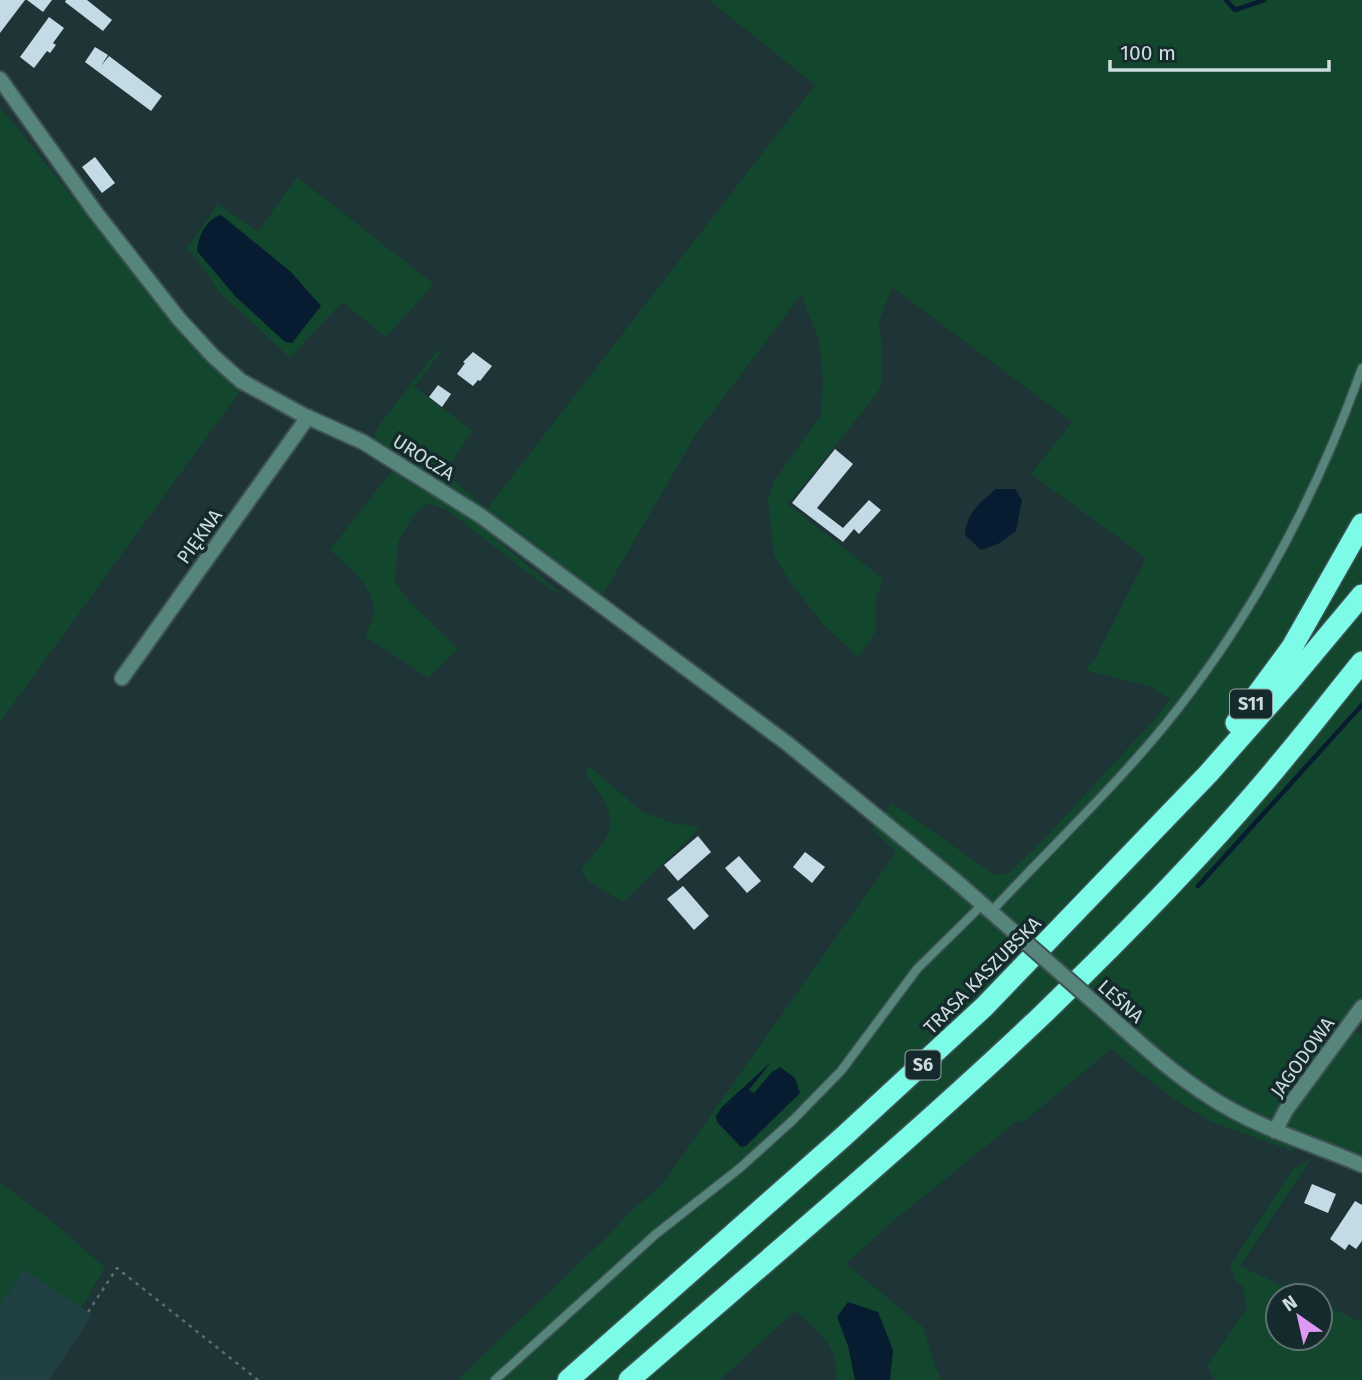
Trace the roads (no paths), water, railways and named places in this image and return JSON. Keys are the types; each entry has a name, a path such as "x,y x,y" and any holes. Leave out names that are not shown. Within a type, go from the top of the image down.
{"highway":[{"name":"S11","path":"1157,827 1292,647 1362,524"},
{"name":"TRASA KASZUBSKA","path":"568,1380 984,1007 1157,827 1290,681 1362,595"},
{"name":"S6","path":"629,1380 954,1096 1038,1018 1180,875 1281,763 1362,662"},
{"path":"1281,763 1362,682"}],"street":[{"name":"UROCZA","path":"0,79 96,213 180,319 213,356 257,391 363,442 481,516 788,744 883,821"},
{"name":"PIĘKNA","path":"121,678 308,417"},
{"name":"LEŚNA","path":"883,821 987,908 1170,1069 1211,1098 1275,1131 1362,1165"},
{"name":"JAGODOWA","path":"1275,1131 1286,1110 1362,1007"}],"lane":[{"path":"495,1380 646,1242 740,1168 793,1120 841,1071 917,970 1040,862 1165,725 1259,593 1322,470 1362,368"}],"waterway":[{"path":"1226,0 1235,10 1264,0"},
{"path":"1198,886 1362,705"}]}
